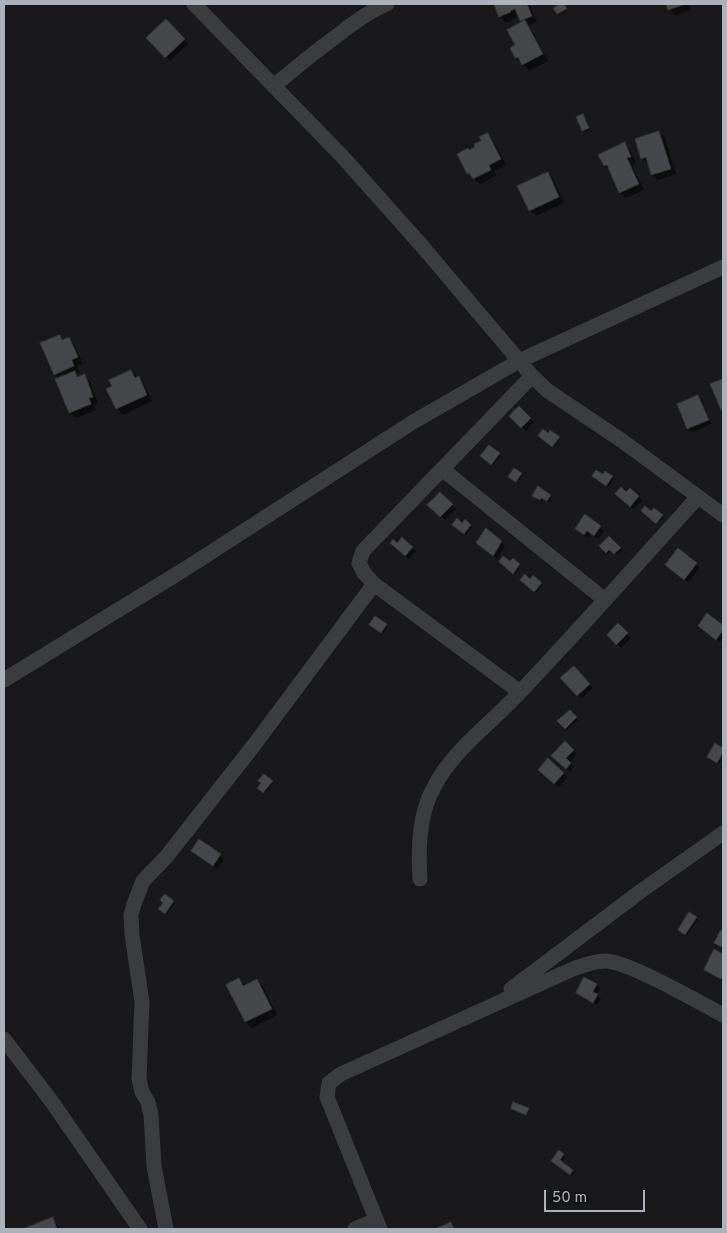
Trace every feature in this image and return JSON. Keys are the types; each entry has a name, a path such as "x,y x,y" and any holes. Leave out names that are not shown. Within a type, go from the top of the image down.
{"street":[{"path":"194,4 342,155 532,376 548,391 621,440 723,515"},
{"path":"274,86 303,60 349,26 387,4"},
{"path":"4,680 185,569 413,422 519,360 723,267"},
{"path":"520,692 374,584 364,573 359,563 363,551 532,376"},
{"path":"442,470 605,600"},
{"path":"420,878 418,853 425,813 432,790 443,772 462,750 520,692 698,498"},
{"path":"166,1229 154,1166 152,1115 148,1102 142,1092 139,1079 142,1002 132,935 131,915 134,904 143,881 167,856 254,745 374,584"},
{"path":"491,1005 641,891 723,833"},
{"path":"355,1229 378,1225 327,1097 329,1083 341,1074 375,1057 574,969 605,961 622,965 650,977 723,1015"},
{"path":"4,1039 52,1102 140,1229"}],"building":[{"path":"494,4 527,4 532,16 520,21 515,9 499,17"},
{"path":"564,4 567,9 557,14 553,8"},
{"path":"666,4 686,4 668,10"},
{"path":"166,19 185,39 165,58 146,38"},
{"path":"525,20 543,54 522,65 518,57 515,58 510,48 515,45 507,30"},
{"path":"583,114 589,128 582,131 576,117"},
{"path":"659,131 671,169 651,175 646,157 641,159 635,139"},
{"path":"488,133 501,159 489,165 491,170 473,179 469,173 467,174 457,154 468,148 469,150 475,147 474,144 481,141 479,137"},
{"path":"625,142 631,157 627,158 639,184 619,193 607,165 604,166 598,155"},
{"path":"548,172 559,197 529,211 517,186"},
{"path":"60,335 62,340 69,337 78,357 72,360 74,366 54,375 40,343"},
{"path":"131,370 135,378 139,376 147,395 116,409 106,389 112,386 109,380"},
{"path":"75,371 77,377 85,374 93,397 89,398 91,404 69,413 55,379"},
{"path":"723,379 723,409 721,410 710,384"},
{"path":"698,395 709,420 687,429 677,404"},
{"path":"519,406 531,418 521,428 509,416"},
{"path":"543,429 548,433 550,430 560,437 552,447 538,436"},
{"path":"489,445 500,453 491,465 480,456"},
{"path":"514,468 522,473 516,482 508,477"},
{"path":"596,470 603,474 605,471 613,476 606,486 592,476"},
{"path":"538,486 551,495 547,501 532,496"},
{"path":"621,487 626,492 630,488 639,496 630,507 615,494"},
{"path":"440,492 453,504 440,517 427,505"},
{"path":"645,506 651,511 654,508 663,515 656,524 641,511"},
{"path":"585,514 601,526 594,536 587,531 584,535 575,529"},
{"path":"457,518 462,523 465,519 471,525 464,534 452,525"},
{"path":"486,528 502,541 493,556 476,543"},
{"path":"609,536 621,548 614,554 609,550 606,553 599,546"},
{"path":"402,537 413,547 405,556 390,543 393,539 397,543"},
{"path":"678,548 697,563 684,580 665,565"},
{"path":"503,556 510,561 513,558 520,564 513,574 499,562"},
{"path":"525,574 530,579 533,575 542,583 534,592 520,580"},
{"path":"707,613 723,625 723,630 716,640 698,626"},
{"path":"375,616 387,624 381,633 369,625"},
{"path":"618,623 628,633 616,645 607,635"},
{"path":"574,666 590,684 577,696 560,678"},
{"path":"570,710 577,717 565,729 557,721"},
{"path":"565,741 574,750 566,758 571,763 566,769 551,756"},
{"path":"715,743 723,748 723,753 717,763 707,757"},
{"path":"548,758 564,773 554,784 538,770"},
{"path":"264,774 273,781 263,793 257,788 261,783 258,781"},
{"path":"199,839 221,854 213,866 191,851"},
{"path":"165,894 174,901 165,914 158,909 163,903 160,900"},
{"path":"689,912 697,917 685,935 678,930"},
{"path":"721,930 723,931 723,943 721,947 714,943"},
{"path":"714,949 723,954 723,975 721,979 704,970"},
{"path":"584,977 597,984 593,992 598,994 593,1003 576,993"},
{"path":"239,978 243,986 257,979 272,1009 245,1022 226,985"},
{"path":"513,1102 529,1108 526,1115 511,1109"},
{"path":"559,1150 564,1154 560,1160 573,1170 570,1175 551,1161"},
{"path":"53,1217 57,1229 26,1228"},
{"path":"451,1222 454,1229 435,1229"}]}
